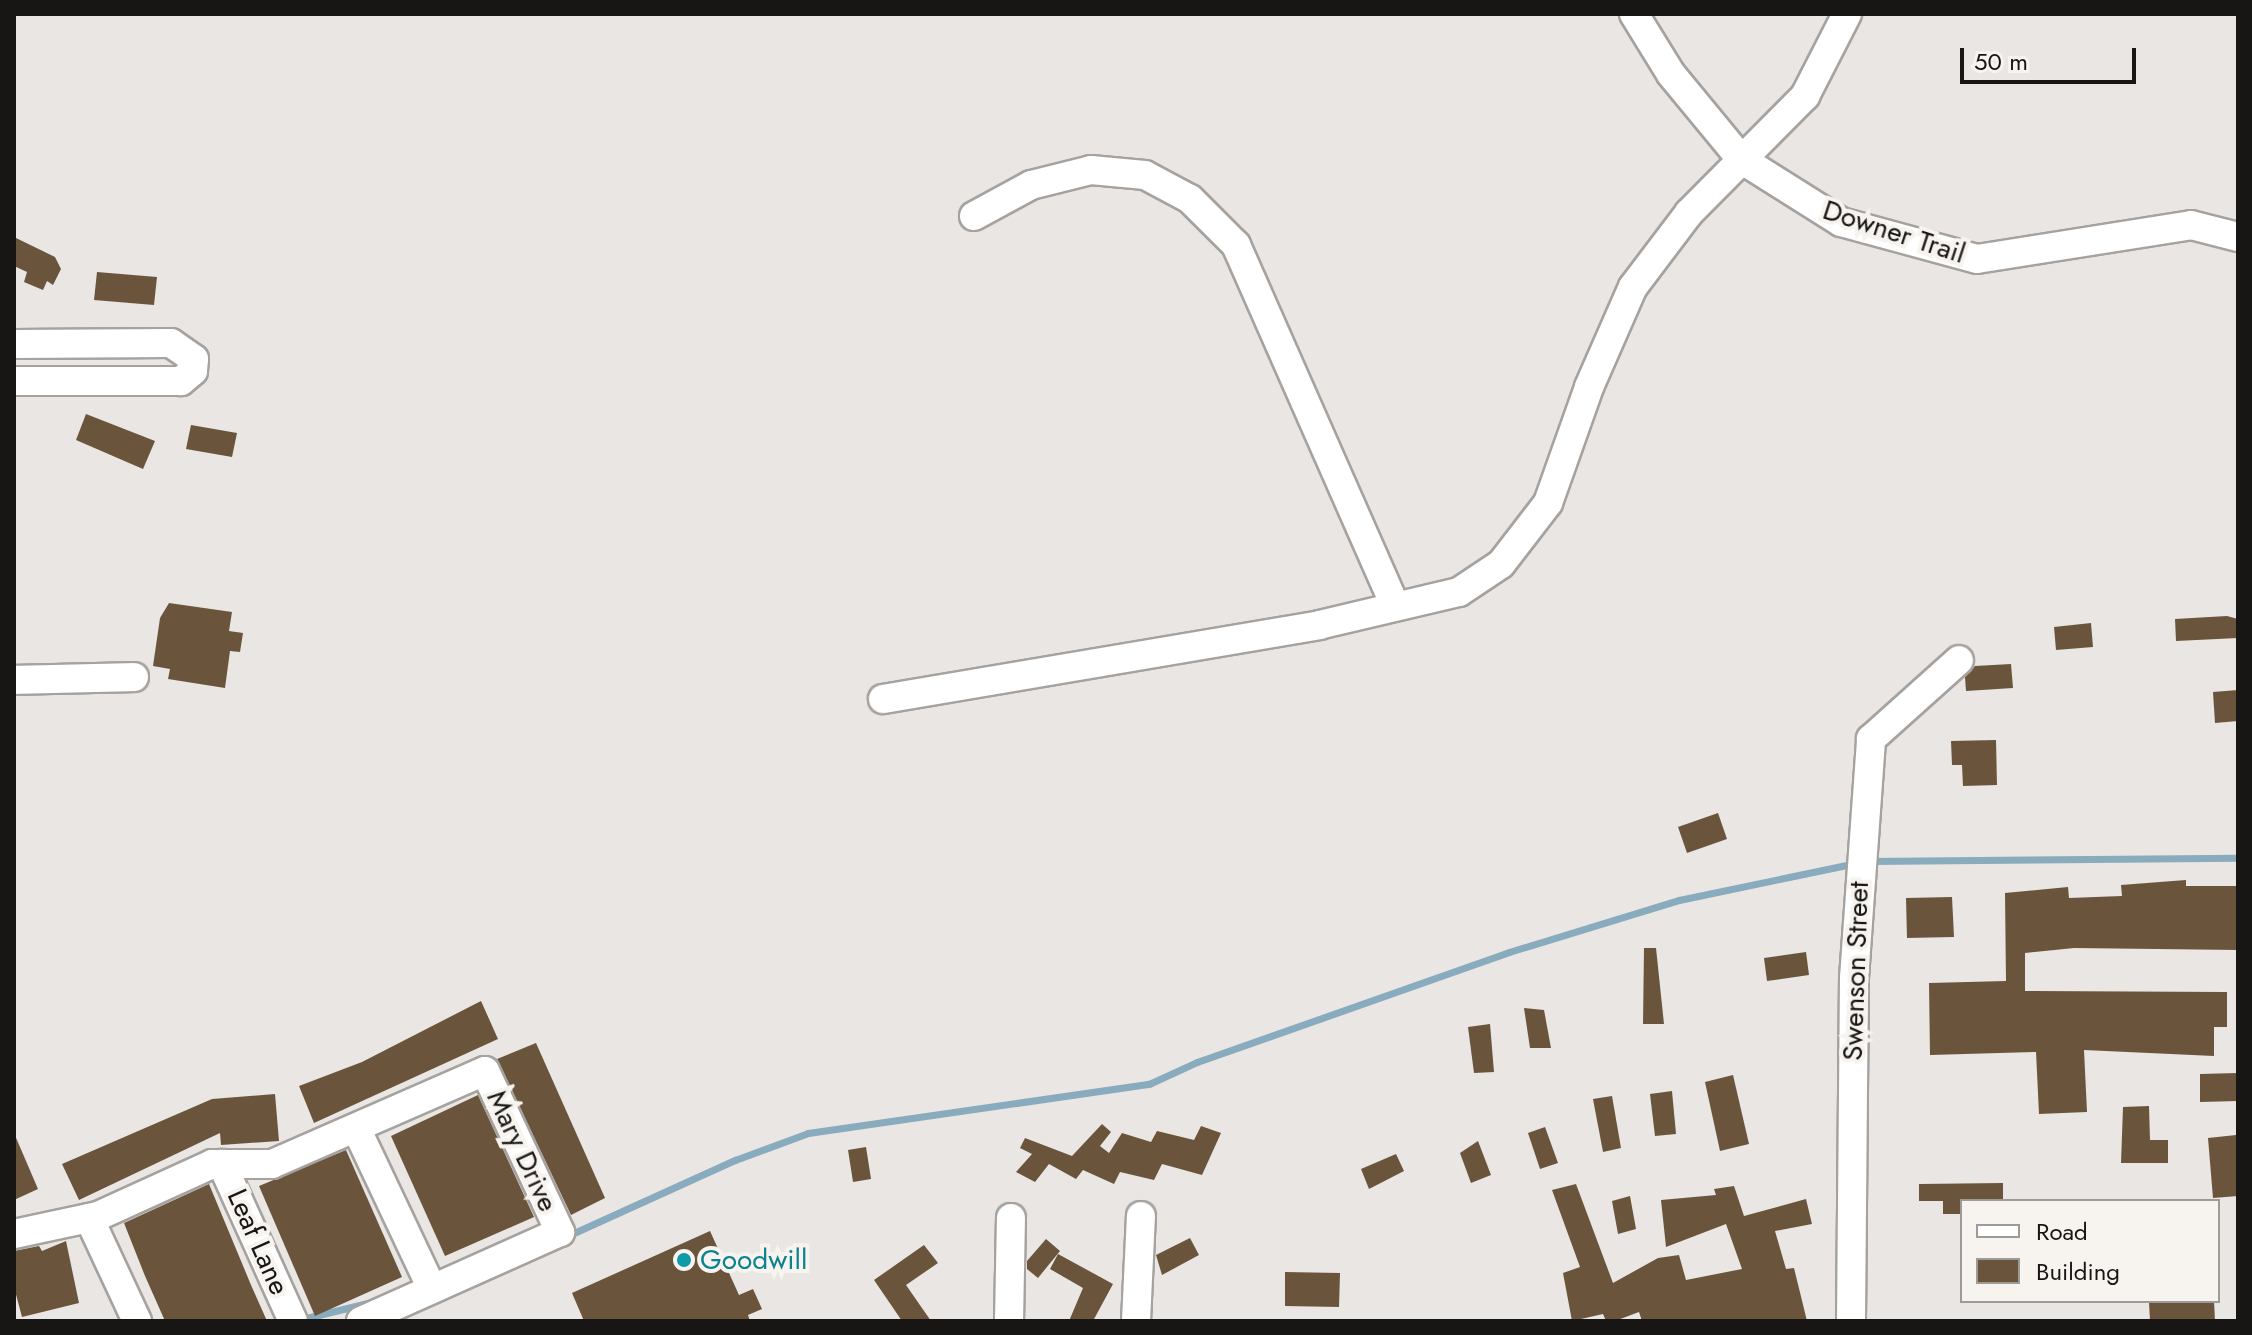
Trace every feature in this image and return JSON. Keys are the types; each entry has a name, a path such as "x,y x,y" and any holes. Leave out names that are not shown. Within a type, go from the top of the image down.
{"street":[{"name":"Downer Trail","path":"1634,14 1671,74 1741,159 1841,222 1977,259 2191,225 2238,237"},
{"path":"883,699 1319,625 1459,592 1501,564 1548,503 1589,387 1633,287 1689,213 1805,96 1847,14"},
{"path":"974,216 1031,185 1091,170 1145,175 1190,199 1236,245 1395,605"},
{"path":"14,344 171,343 194,359 193,371 181,381 14,381"},
{"name":"Swenson Street","path":"1851,1321 1854,978 1871,739 1959,660"},
{"path":"14,680 134,677"},
{"name":"Mary Drive","path":"356,1128 485,1071 560,1232 432,1289"},
{"path":"14,1234 89,1218 222,1164 272,1164 356,1128 432,1289 361,1321"},
{"name":"Leaf Lane","path":"222,1164 293,1321"},
{"path":"1136,1321 1141,1216"},
{"path":"89,1218 133,1320"},
{"path":"1009,1321 1011,1218"}],"building":[{"path":"14,237 55,257 61,269 53,285 47,281 43,290 24,282 27,272 14,266"},
{"path":"97,272 157,277 154,305 94,300"},
{"path":"86,414 155,441 143,469 76,440"},
{"path":"191,425 237,433 232,457 186,449"},
{"path":"169,603 232,612 229,631 243,633 240,652 230,651 225,688 168,679 170,669 153,666 160,618"},
{"path":"2227,616 2238,619 2238,638 2176,641 2175,619"},
{"path":"2091,623 2093,647 2056,650 2054,627"},
{"path":"2011,664 2013,688 1966,691 1965,677 1975,666"},
{"path":"2238,690 2238,721 2215,723 2213,692"},
{"path":"1996,740 1997,785 1963,786 1962,765 1952,765 1951,741"},
{"path":"1718,813 1727,839 1687,853 1678,827"},
{"path":"2186,880 2186,886 2238,886 2238,950 2074,948 2025,953 2025,991 2227,992 2227,1027 2214,1027 2214,1056 2084,1050 2087,1112 2039,1114 2036,1052 1930,1055 1929,983 2006,981 2005,893 2068,887 2069,898 2122,896 2121,885"},
{"path":"1952,897 1954,937 1907,938 1906,898"},
{"path":"1644,948 1656,948 1664,1024 1643,1024"},
{"path":"1806,952 1809,975 1767,981 1764,958"},
{"path":"481,1001 498,1039 314,1123 299,1086 362,1062"},
{"path":"1524,1008 1544,1010 1551,1048 1530,1048"},
{"path":"1490,1024 1494,1072 1474,1073 1468,1027"},
{"path":"536,1043 605,1198 571,1215 497,1059"},
{"path":"2238,1073 2238,1101 2200,1102 2200,1074"},
{"path":"1733,1075 1749,1144 1720,1151 1705,1082"},
{"path":"1672,1091 1676,1134 1655,1136 1650,1094"},
{"path":"275,1094 279,1141 221,1145 220,1133 79,1200 62,1164 212,1099"},
{"path":"478,1095 534,1217 445,1256 391,1136"},
{"path":"1612,1096 1621,1148 1603,1152 1593,1099"},
{"path":"2149,1106 2150,1140 2168,1140 2168,1163 2121,1163 2123,1107"},
{"path":"1102,1124 1111,1132 1100,1146 1109,1153 1122,1133 1151,1142 1157,1131 1194,1140 1201,1126 1221,1133 1202,1175 1162,1164 1154,1180 1120,1172 1114,1184 1083,1170 1076,1179 1049,1164 1035,1182 1016,1172 1032,1154 1020,1148 1025,1138 1072,1156"},
{"path":"1545,1127 1558,1163 1540,1169 1528,1133"},
{"path":"14,1133 38,1189 14,1200"},
{"path":"2236,1135 2238,1196 2213,1198 2208,1138"},
{"path":"1478,1141 1491,1175 1471,1183 1460,1153"},
{"path":"866,1147 871,1179 853,1182 848,1150"},
{"path":"346,1150 402,1277 315,1316 259,1186"},
{"path":"1396,1154 1404,1171 1369,1189 1361,1169"},
{"path":"2003,1183 2003,1199 1960,1199 1960,1214 1943,1214 1943,1201 1919,1201 1919,1184"},
{"path":"209,1184 267,1321 165,1321 145,1276 124,1223"},
{"path":"1576,1184 1613,1283 1658,1258 1679,1255 1686,1280 1742,1269 1726,1224 1666,1247 1661,1200 1716,1195 1714,1189 1734,1186 1744,1216 1806,1199 1812,1224 1775,1231 1786,1269 1794,1268 1807,1321 1642,1321 1639,1312 1615,1321 1606,1321 1603,1314 1572,1321 1563,1273 1580,1267 1552,1190"},
{"path":"1630,1196 1636,1229 1618,1234 1612,1201"},
{"name":"Goodwill","path":"710,1231 739,1295 753,1289 762,1309 748,1315 750,1321 584,1321 572,1293"},
{"path":"1190,1238 1199,1255 1162,1275 1156,1255"},
{"path":"1046,1239 1060,1251 1038,1278 1027,1269 1027,1261"},
{"path":"66,1241 79,1303 22,1317 14,1287 14,1251 39,1246 42,1251"},
{"path":"924,1245 938,1263 906,1285 931,1321 902,1321 874,1280"},
{"path":"1058,1254 1113,1284 1093,1321 1069,1321 1083,1288 1050,1269"},
{"path":"1285,1272 1340,1273 1339,1307 1285,1306"},
{"path":"2149,1303 2214,1303 2215,1321 2150,1321"}],"waterway":[{"path":"1869,861 2238,858"},
{"path":"565,1237 735,1160 808,1133 1149,1084 1197,1062 1509,952 1679,900 1856,863"},
{"path":"298,1320 372,1302"}],"place":[{"name":"Goodwill","path":"684,1260"}]}
